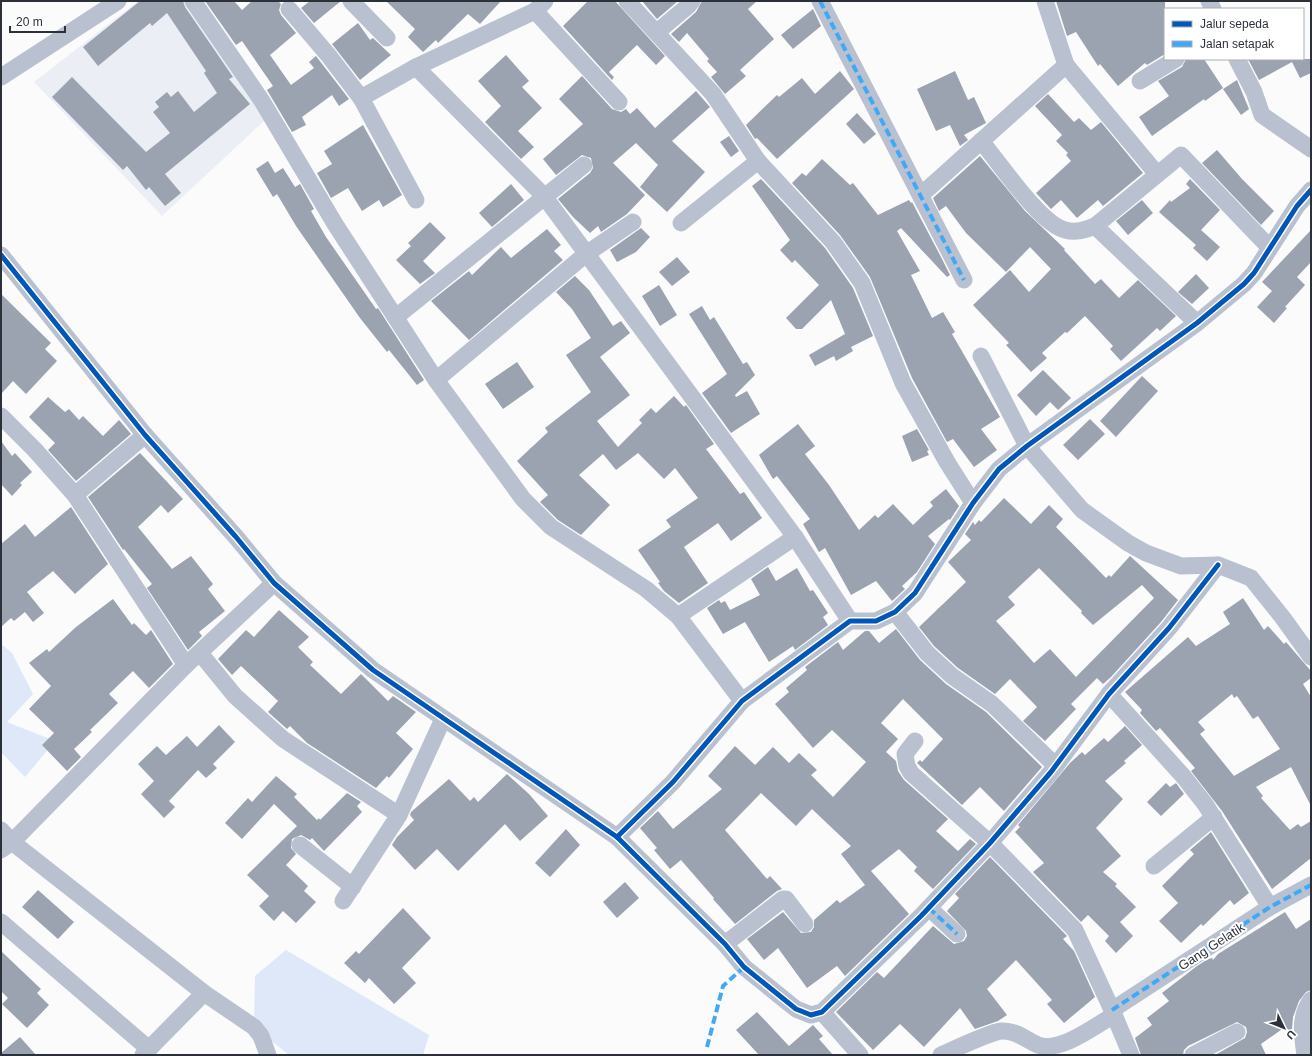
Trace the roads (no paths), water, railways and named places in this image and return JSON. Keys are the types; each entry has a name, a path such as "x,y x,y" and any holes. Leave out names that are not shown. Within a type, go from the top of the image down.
{"street":[{"path":"1,78 118,1"},
{"path":"193,1 262,101 335,224 436,380 523,499 551,527 646,589 678,616 742,701"},
{"path":"351,1 387,38"},
{"path":"627,1 713,94 758,161 833,242 862,283 903,383 947,462 973,503"},
{"path":"657,32 692,1"},
{"path":"820,1 964,280"},
{"path":"1045,1 1066,65 1158,174"},
{"path":"360,98 416,67 540,6 619,102"},
{"path":"289,9 329,56 360,98 416,200"},
{"path":"1140,81 1174,60"},
{"path":"1238,60 1254,92 1262,114 1311,149"},
{"path":"921,195 1066,65"},
{"path":"416,67 544,196 795,537 850,622"},
{"path":"981,141 1042,216 1055,226 1073,231 1083,231 1095,226 1181,155 1270,248"},
{"path":"681,223 758,161"},
{"path":"396,317 584,165"},
{"path":"617,837 673,782 742,701 850,622 876,621 895,612 915,593 973,503 999,469 1027,446 1197,323 1244,284 1270,248 1297,206 1311,190"},
{"path":"436,380 586,254 633,222"},
{"path":"1095,226 1197,323"},
{"path":"1,255 145,435 236,537 274,583 373,670 617,837 725,944 744,967 796,1009 811,1015 822,1012 929,908 990,843 1056,766 1109,694 1169,628 1218,565"},
{"path":"981,356 1027,446 1082,510 1128,543 1146,553 1181,566 1218,565 1251,578 1283,618 1311,657"},
{"path":"1,416 35,450 75,495 186,666"},
{"path":"75,495 145,435"},
{"path":"678,616 795,537"},
{"path":"268,1055 262,1036 254,1027 204,993 5,841 274,583"},
{"path":"895,612 927,653 952,676 992,704 1056,766"},
{"path":"200,653 235,696 282,739 400,815"},
{"path":"1109,694 1183,776 1214,817 1270,907"},
{"path":"343,901 400,815 443,719"},
{"path":"915,741 905,754 907,766 911,773 990,843 1075,930 1131,1055"},
{"path":"1154,866 1214,817"},
{"path":"300,845 353,887"},
{"name":"Gang Gelatik","path":"941,1055 1000,1031 1016,1033 1040,1045 1049,1047 1064,1043 1113,1013 1270,907 1311,885"},
{"path":"725,944 783,899 786,899 805,924"},
{"path":"929,908 956,934"},
{"path":"1,922 146,1052 204,993"},
{"path":"1305,1055 1302,1022 1304,1012 1311,1000"},
{"path":"822,1012 860,1055"},
{"path":"1193,1055 1237,1032"}]}
